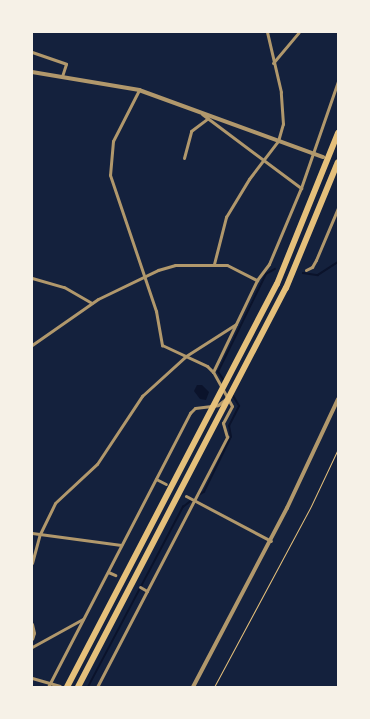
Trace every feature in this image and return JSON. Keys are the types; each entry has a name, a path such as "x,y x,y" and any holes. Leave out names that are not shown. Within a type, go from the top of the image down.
{"highway":[{"path":"67,687 206,425 280,277 338,133"},
{"path":"78,687 238,384 298,260 338,162"}],"street":[{"path":"214,264 226,217 249,179 278,141 283,124 281,92 267,32"},
{"path":"274,63 299,32"},
{"path":"32,52 66,64 62,76"},
{"path":"32,72 140,90 323,157"},
{"path":"213,372 257,280 268,264 302,188 338,80"},
{"path":"97,687 226,437 223,423 232,406 213,372 207,366 162,345 156,311 110,175 110,159 113,141 140,90"},
{"path":"199,112 265,159 302,188"},
{"path":"184,158 191,131 208,118"},
{"path":"306,270 312,267 316,260 338,208"},
{"path":"268,264 274,265"},
{"path":"32,345 92,303 143,276 175,265 227,265 257,280"},
{"path":"32,278 64,287 92,303"},
{"path":"32,563 40,534 55,504 97,464 142,396 186,356 236,324"},
{"path":"48,687 190,413 195,408 218,405 227,398"},
{"path":"193,687 271,541 338,399"},
{"path":"156,479 166,484"},
{"path":"186,496 271,541"},
{"path":"32,533 121,545"},
{"path":"108,572 115,575"},
{"path":"140,587 147,591"},
{"path":"32,647 83,619"},
{"path":"32,624 34,633 32,639"},
{"path":"32,678 60,686"}],"path":[{"path":"214,687 311,506 338,449"}],"water":[{"path":"197,385 202,385 209,392 206,400 200,399 194,391"}],"waterway":[{"path":"303,273 318,275 338,262"},
{"path":"224,381 218,372 266,274 275,269"},
{"path":"197,496 204,492 231,437 229,426 239,406 233,396"},
{"path":"88,687 183,507 192,500"}]}
